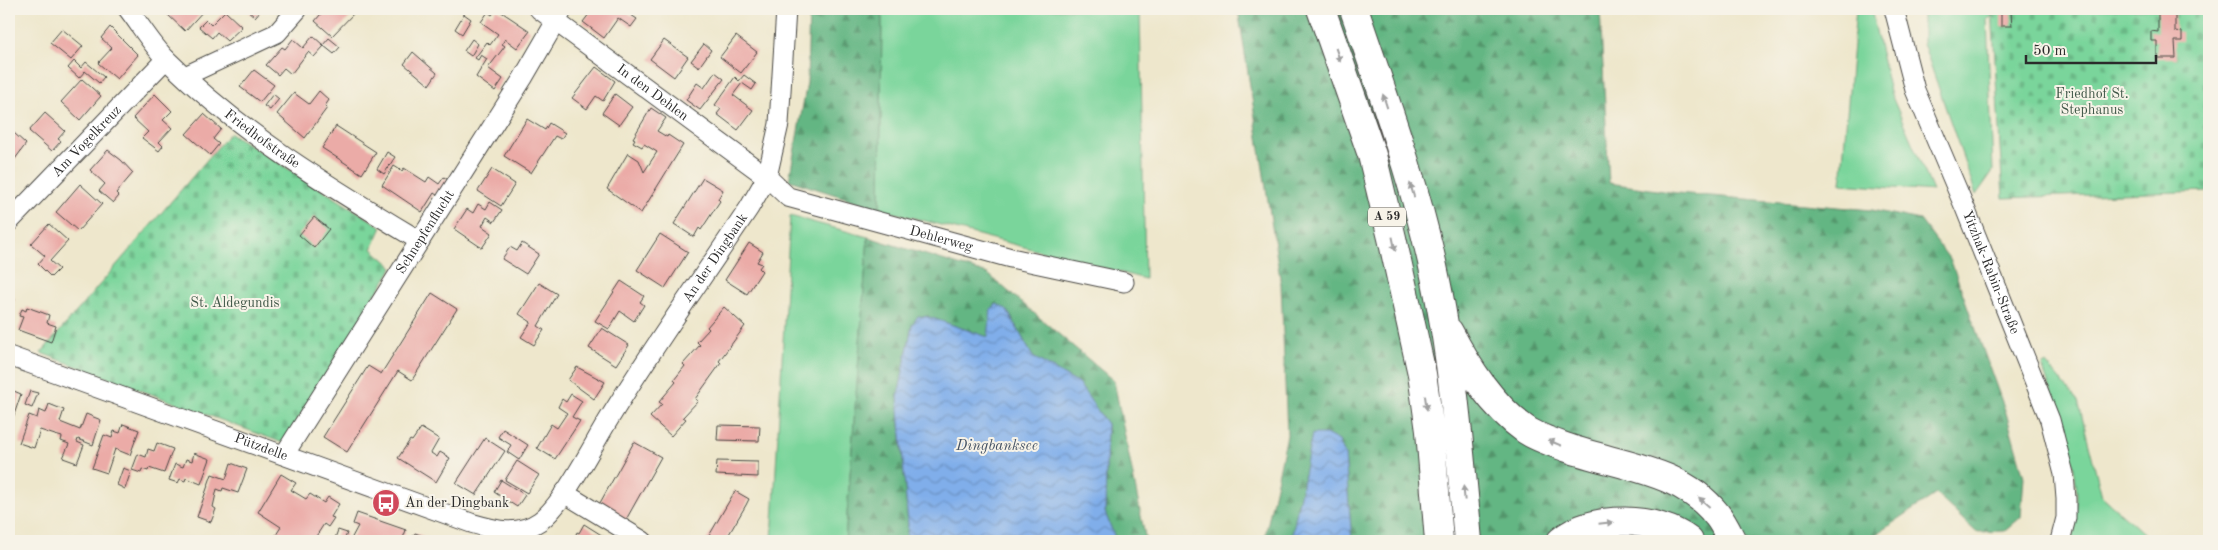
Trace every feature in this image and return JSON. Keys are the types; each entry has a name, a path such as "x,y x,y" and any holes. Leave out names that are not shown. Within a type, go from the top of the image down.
{"highway":[{"name":"A 59","path":"1321,9 1372,155 1392,238 1422,374 1430,431 1439,541"},
{"name":"A 59","path":"1354,9 1426,234 1443,322 1460,452 1468,541"},
{"path":"1443,322 1461,355 1486,389 1503,410 1527,430 1590,456 1640,467 1685,485 1717,515 1732,541"},
{"path":"1561,541 1598,524 1622,522 1654,524 1680,534 1689,541"}],"street":[{"name":"Friedhofstraße","path":"128,9 166,58 237,121 329,185 420,241"},
{"path":"185,76 277,33 298,9"},
{"name":"In den Dehlen","path":"539,9 559,15 767,177"},
{"name":"An der Dingbank","path":"512,537 540,521 551,511 564,493 612,413 749,208 767,177 779,124 786,9"},
{"name":"Yitzhak-Rabin-Straße","path":"1894,9 1915,90 1965,208 2050,420 2064,474 2066,518 2060,541"},
{"name":"Schnepfenflucht","path":"284,455 420,241 559,15"},
{"name":"Am Vogelkreuz","path":"9,222 166,58"},
{"name":"Dehlerweg","path":"767,177 788,197 1011,258 1124,282"},
{"name":"Pützdelle","path":"9,356 154,410 512,537"},
{"path":"564,493 643,541"}],"green space":[{"path":"809,9 882,9 880,209 789,180 807,83"},
{"path":"882,9 1140,9 1145,279 880,209"},
{"path":"1238,9 1600,9 1609,183 1677,193 1872,210 1920,220 1951,261 2006,413 2024,477 2021,517 2005,531 1976,532 1936,494 1866,541 1352,541 1345,455 1339,441 1326,434 1312,435 1291,541 1264,541 1287,435 1281,284"},
{"path":"1856,9 1871,9 1890,92 1933,191 1841,184"},
{"path":"1923,9 1992,9 1992,17 1987,19 1993,171 1976,195 1923,43"},
{"name":"Friedhof St. Stephanus","path":"1992,9 2209,9 2209,191 2003,198"},
{"name":"St. Aldegundis","path":"230,133 382,227 372,249 393,267 283,443 41,353"},
{"path":"790,216 868,237 845,541 772,541"},
{"path":"868,237 988,274 1114,381 1146,541 1116,541 1105,512 1107,424 1079,384 1033,357 1007,310 988,337 929,317 918,316 912,325 898,397 908,525 906,541 845,541"},
{"path":"2046,363 2078,401 2102,496 2150,539 2156,541 2072,541 2077,496 2075,473 2064,430 2042,366"}],"water":[{"name":"Dingbanksee","path":"997,304 1007,310 1033,357 1079,384 1107,424 1105,512 1116,541 906,541 908,525 898,397 912,325 918,316 929,317 988,337 991,309"},
{"path":"1312,434 1326,434 1339,441 1345,455 1352,541 1291,541"}],"building":[{"path":"172,9 205,9 185,31 167,14"},
{"path":"246,9 262,9 255,17"},
{"path":"325,9 351,9 355,12 332,36 315,21"},
{"path":"497,9 530,31 517,48 505,39 502,44 505,46 488,68 503,79 495,91 476,77 487,59 481,55 478,60 475,58 487,42 490,45 498,34 481,22 488,12 492,15"},
{"path":"593,9 622,9 637,19 631,27 618,18 604,38 583,22"},
{"path":"2158,9 2175,9 2175,31 2182,32 2182,41 2175,41 2176,58 2157,58 2157,41 2151,41 2151,31 2158,32"},
{"path":"225,11 242,27 227,41 217,32 212,38 199,27 206,20 211,25"},
{"path":"2001,12 2011,12 2012,26 2001,26"},
{"path":"464,14 471,19 462,34 455,29"},
{"path":"110,27 138,55 117,79 98,63 112,48 101,38"},
{"path":"62,29 83,46 71,60 50,43"},
{"path":"313,36 323,45 329,38 340,47 334,54 324,46 314,57 308,52 291,74 284,68 278,75 266,65 282,47 285,49 293,39 303,48"},
{"path":"736,36 757,52 741,73 720,57"},
{"path":"472,39 478,44 471,56 464,51"},
{"path":"664,40 688,57 674,77 650,59"},
{"path":"704,44 711,50 699,67 691,61"},
{"path":"413,52 437,73 429,85 404,64"},
{"path":"74,61 81,68 86,62 104,77 99,83 85,71 79,78 68,68"},
{"path":"596,67 615,81 603,101 596,96 587,109 572,98"},
{"path":"254,70 274,85 260,102 240,87"},
{"path":"715,72 724,79 700,110 686,100 697,83 704,88"},
{"path":"744,75 756,84 752,90 742,83 733,95 753,110 738,130 717,114 721,109 715,105 735,77 739,81"},
{"path":"82,79 101,96 80,120 61,102"},
{"path":"319,91 329,100 325,106 327,108 305,138 277,114 294,93 309,104"},
{"path":"155,94 172,111 163,120 172,128 159,142 163,146 159,151 142,138 148,132 133,118"},
{"path":"273,94 279,99 270,110 264,106"},
{"path":"615,94 632,107 619,125 602,113"},
{"path":"651,108 666,118 657,131 667,137 668,135 683,145 641,213 607,189 628,153 639,160 644,172 657,152 644,144 642,147 633,142 635,139 633,138"},
{"path":"45,113 65,131 58,139 61,141 52,151 29,131"},
{"path":"204,114 221,129 213,139 219,144 210,155 186,134"},
{"path":"527,119 545,130 549,123 565,133 561,139 555,136 531,173 504,156"},
{"path":"336,126 376,152 362,174 322,148"},
{"path":"14,133 26,144 15,159 9,154 9,140"},
{"path":"108,150 133,173 116,193 119,196 113,203 99,191 105,184 90,170"},
{"path":"387,152 395,157 384,174 377,169"},
{"path":"394,166 402,171 404,168 426,182 429,177 439,184 444,177 451,182 441,198 434,193 422,212 382,185"},
{"path":"492,169 515,184 501,206 478,191"},
{"path":"703,178 723,190 718,199 720,201 701,230 699,228 694,237 674,224"},
{"path":"80,184 102,204 78,231 56,212"},
{"path":"490,202 502,210 494,222 487,217 482,226 492,233 482,248 454,229 467,209 473,213 478,204 486,209"},
{"path":"314,217 329,229 314,248 299,235"},
{"path":"49,224 68,241 50,261 59,269 51,277 38,264 45,256 31,244"},
{"path":"660,234 688,252 665,288 637,270"},
{"path":"522,243 539,254 526,274 502,259 510,247 517,251"},
{"path":"749,243 763,252 757,262 762,264 759,268 762,271 747,294 725,280"},
{"path":"621,281 644,296 640,302 644,305 634,321 620,311 609,329 595,321"},
{"path":"539,283 557,294 538,326 544,330 534,345 521,337 531,322 519,314"},
{"path":"432,293 457,309 412,380 398,371 347,452 323,437 368,366 381,374"},
{"path":"9,296 15,299 9,311"},
{"path":"27,307 49,315 47,323 56,326 51,342 18,330 23,317 19,316 22,309 26,311"},
{"path":"724,307 745,326 719,361 721,363 695,399 698,401 683,417 686,419 671,436 650,417 662,404 659,402 676,382 674,380 685,366 683,364 700,345 697,342 709,329 707,327"},
{"path":"602,328 629,345 616,365 589,348"},
{"path":"577,367 605,382 594,399 568,380"},
{"path":"9,389 21,394 13,418 9,417"},
{"path":"30,391 38,393 32,408 25,405"},
{"path":"571,394 582,401 572,417 580,421 555,459 537,448 551,424 557,428 567,413 558,407 562,399 566,402"},
{"path":"49,404 64,410 60,422 80,430 86,414 101,420 93,445 78,439 77,442 84,445 77,463 63,458 69,444 61,441 62,437 40,430 34,448 19,443 29,415 37,418 39,410 46,413"},
{"path":"123,424 139,430 130,455 115,449 107,473 92,468 104,435 112,438 114,431 120,433"},
{"path":"718,425 760,426 759,441 717,440"},
{"path":"421,428 439,439 431,453 437,457 440,452 450,458 436,482 398,458"},
{"path":"503,429 528,445 519,460 507,452 511,445 498,437"},
{"path":"485,438 505,451 476,495 456,483"},
{"path":"634,442 661,457 623,525 596,510"},
{"path":"157,443 173,449 164,473 149,468 148,471 142,469 141,473 132,470 138,454 146,457 148,449 154,451"},
{"path":"194,453 210,459 201,484 186,478 185,481 180,479 178,483 169,480 175,464 183,467 186,459 192,461"},
{"path":"517,461 539,475 527,493 505,480"},
{"path":"717,461 758,462 758,477 716,475"},
{"path":"231,463 247,469 238,493 223,488 222,491 217,489 213,507 216,509 211,522 197,517 212,474 226,479"},
{"path":"123,468 131,471 125,489 117,485"},
{"path":"281,474 296,483 291,490 306,499 310,494 324,503 328,497 339,504 331,517 334,518 328,527 324,524 313,541 279,541 274,538 281,527 258,512"},
{"path":"501,480 525,495 517,507 494,492"},
{"path":"735,491 749,499 746,505 725,541 706,541"},
{"path":"357,513 406,530 402,541 350,541 358,526 353,524"},
{"path":"584,524 611,541 573,541 577,532 579,533"},
{"path":"338,530 347,533 344,541 334,541"},
{"path":"415,533 423,536 421,541 411,541"}],"place":[{"name":"An der Dingbank","path":"386,503"}]}
